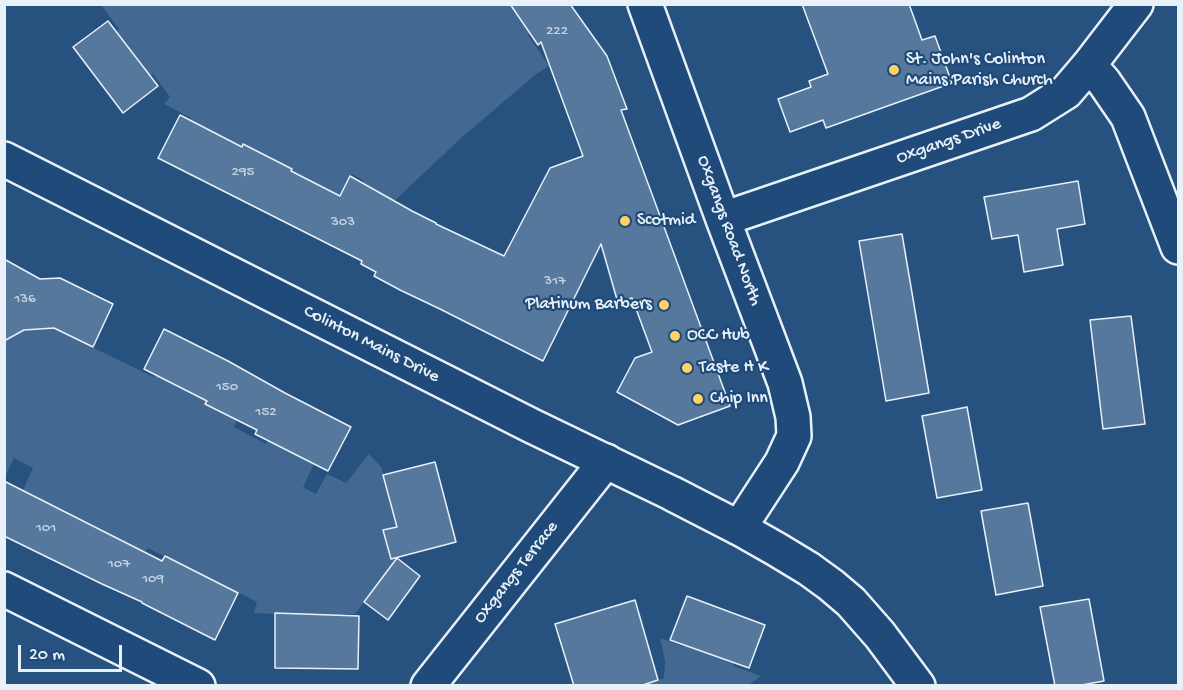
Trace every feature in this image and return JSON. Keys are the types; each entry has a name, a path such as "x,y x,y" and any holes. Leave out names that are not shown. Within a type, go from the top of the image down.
{"street":[{"name":"Oxgangs Road North","path":"645,4 785,383 793,417 794,436 782,462 740,528"},
{"name":"Oxgangs Drive","path":"723,219 1031,114 1066,92 1136,4"},
{"path":"1089,65 1104,82 1128,117 1179,247"},
{"name":"Colinton Mains Drive","path":"4,159 532,426 740,528"},
{"name":"Oxgangs Terrace","path":"428,686 606,461"},
{"path":"740,528 810,569 831,585 880,635 918,686"},
{"path":"4,589 198,686"}],"shaded area":[{"path":"101,5 510,5 549,66 535,75 461,138 388,207 354,200 364,181 352,174 340,196 243,144 242,146 190,120 191,118 164,104 170,97 153,74 149,76 116,32 119,29"},
{"path":"5,306 52,324 78,337 77,340 207,401 205,404 237,420 234,427 266,444 268,441 314,464 303,487 316,494 327,474 346,483 369,454 382,468 400,526 384,530 388,545 403,549 355,614 343,614 342,617 254,613 257,602 225,586 223,588 148,548 145,552 23,490 33,468 14,458 5,477"},
{"path":"660,638 733,663 733,666 761,676 748,685 640,686 664,678 665,661"}],"building":[{"path":"510,4 570,4 607,56 627,109 621,110 730,406 678,425 617,392 635,358 652,352 632,298 618,303 601,244 543,361 374,276 376,272 361,264 362,261 158,158 180,115 242,147 243,144 340,196 350,176 436,224 504,256 550,168 583,156 541,42 538,45"},
{"name":"St. John's Colinton Mains Parish Church","path":"802,4 909,4 922,40 935,36 952,83 826,128 823,120 790,132 778,99 811,87 809,81 828,74"},
{"path":"108,21 158,86 123,113 73,47"},
{"path":"1078,181 1085,224 1057,229 1063,265 1024,272 1018,235 992,239 984,197"},
{"path":"902,234 929,393 886,401 859,241"},
{"path":"4,259 40,279 60,278 113,304 93,347 54,328 24,330 4,341"},
{"path":"1131,316 1145,424 1103,429 1090,320"},
{"path":"164,329 351,427 328,471 255,434 257,430 205,404 207,401 144,369"},
{"path":"967,407 982,490 937,498 922,416"},
{"path":"435,462 456,542 391,559 383,530 397,527 383,475"},
{"path":"4,481 162,561 165,556 238,593 215,640 142,602 4,536"},
{"path":"1028,503 1043,586 996,595 981,511"},
{"path":"397,558 420,576 388,620 364,602"},
{"path":"687,596 765,625 749,668 670,640"},
{"path":"1089,599 1104,681 1076,686 1055,686 1040,607"},
{"path":"635,600 658,680 640,686 574,686 555,624"},
{"path":"275,613 359,616 358,669 275,668"}],"place":[{"name":"St. John's Colinton Mains Parish Church","path":"894,70"},
{"name":"Scotmid","path":"625,221"},
{"name":"Platinum Barbers","path":"664,305"},
{"name":"OCC Hub","path":"675,336"},
{"name":"Taste H K","path":"687,368"},
{"name":"Chip Inn","path":"698,399"}]}
